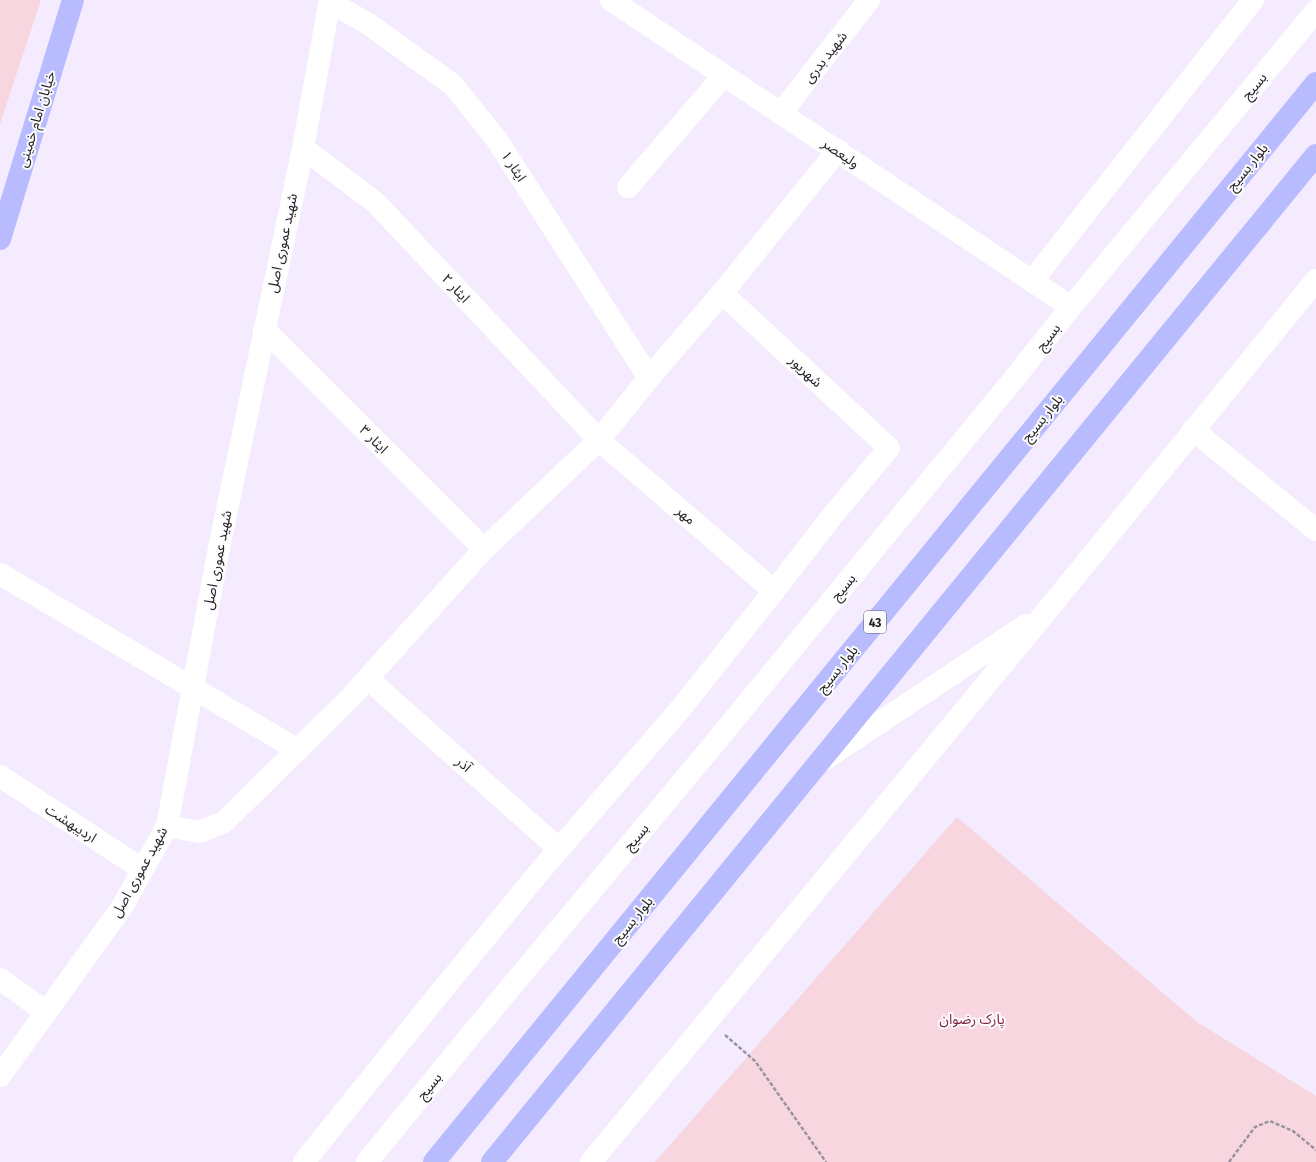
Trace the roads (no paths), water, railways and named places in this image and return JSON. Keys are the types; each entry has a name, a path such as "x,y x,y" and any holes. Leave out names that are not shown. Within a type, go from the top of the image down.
{"main road":[{"name":"خیابان امام خمینی","path":"0,239 73,0"},
{"name":"بلوار بسیج","path":"434,1162 1316,83"},
{"path":"492,1162 1316,155"}],"street":[{"name":"ولیعصر","path":"611,0 838,150 1071,307"},
{"name":"شهید بدری","path":"782,113 869,0"},
{"path":"1032,281 1253,0"},
{"name":"شهید عموری اصل","path":"0,1076 122,907 166,826 219,548 302,148 330,1"},
{"name":"ایثار ۱","path":"330,1 370,25 453,85 497,140 649,378"},
{"name":"بسیج","path":"367,1162 470,1036 719,738 973,429 1071,307 1316,11"},
{"path":"628,187 724,74"},
{"name":"ایثار ۲","path":"302,148 376,203 598,440"},
{"path":"166,826 199,832 224,822 298,750 368,679 484,549 598,440 722,293 838,150"},
{"path":"590,1162 1046,612 1316,280"},
{"name":"شهریور","path":"722,293 889,448 832,515 774,591"},
{"name":"ایثار ۳","path":"264,329 484,549"},
{"path":"1193,430 1316,530"},
{"name":"مهر","path":"598,440 774,591"},
{"path":"0,574 298,750"},
{"path":"304,1162 430,1005 560,849 682,707 774,591"},
{"path":"819,762 1046,612"},
{"name":"آذر","path":"368,679 560,849"},
{"name":"اردیبهشت","path":"0,776 142,869"},
{"path":"0,979 46,1012"}],"park label":[{"name":"پارک رضوان","path":"972,1019"}]}
